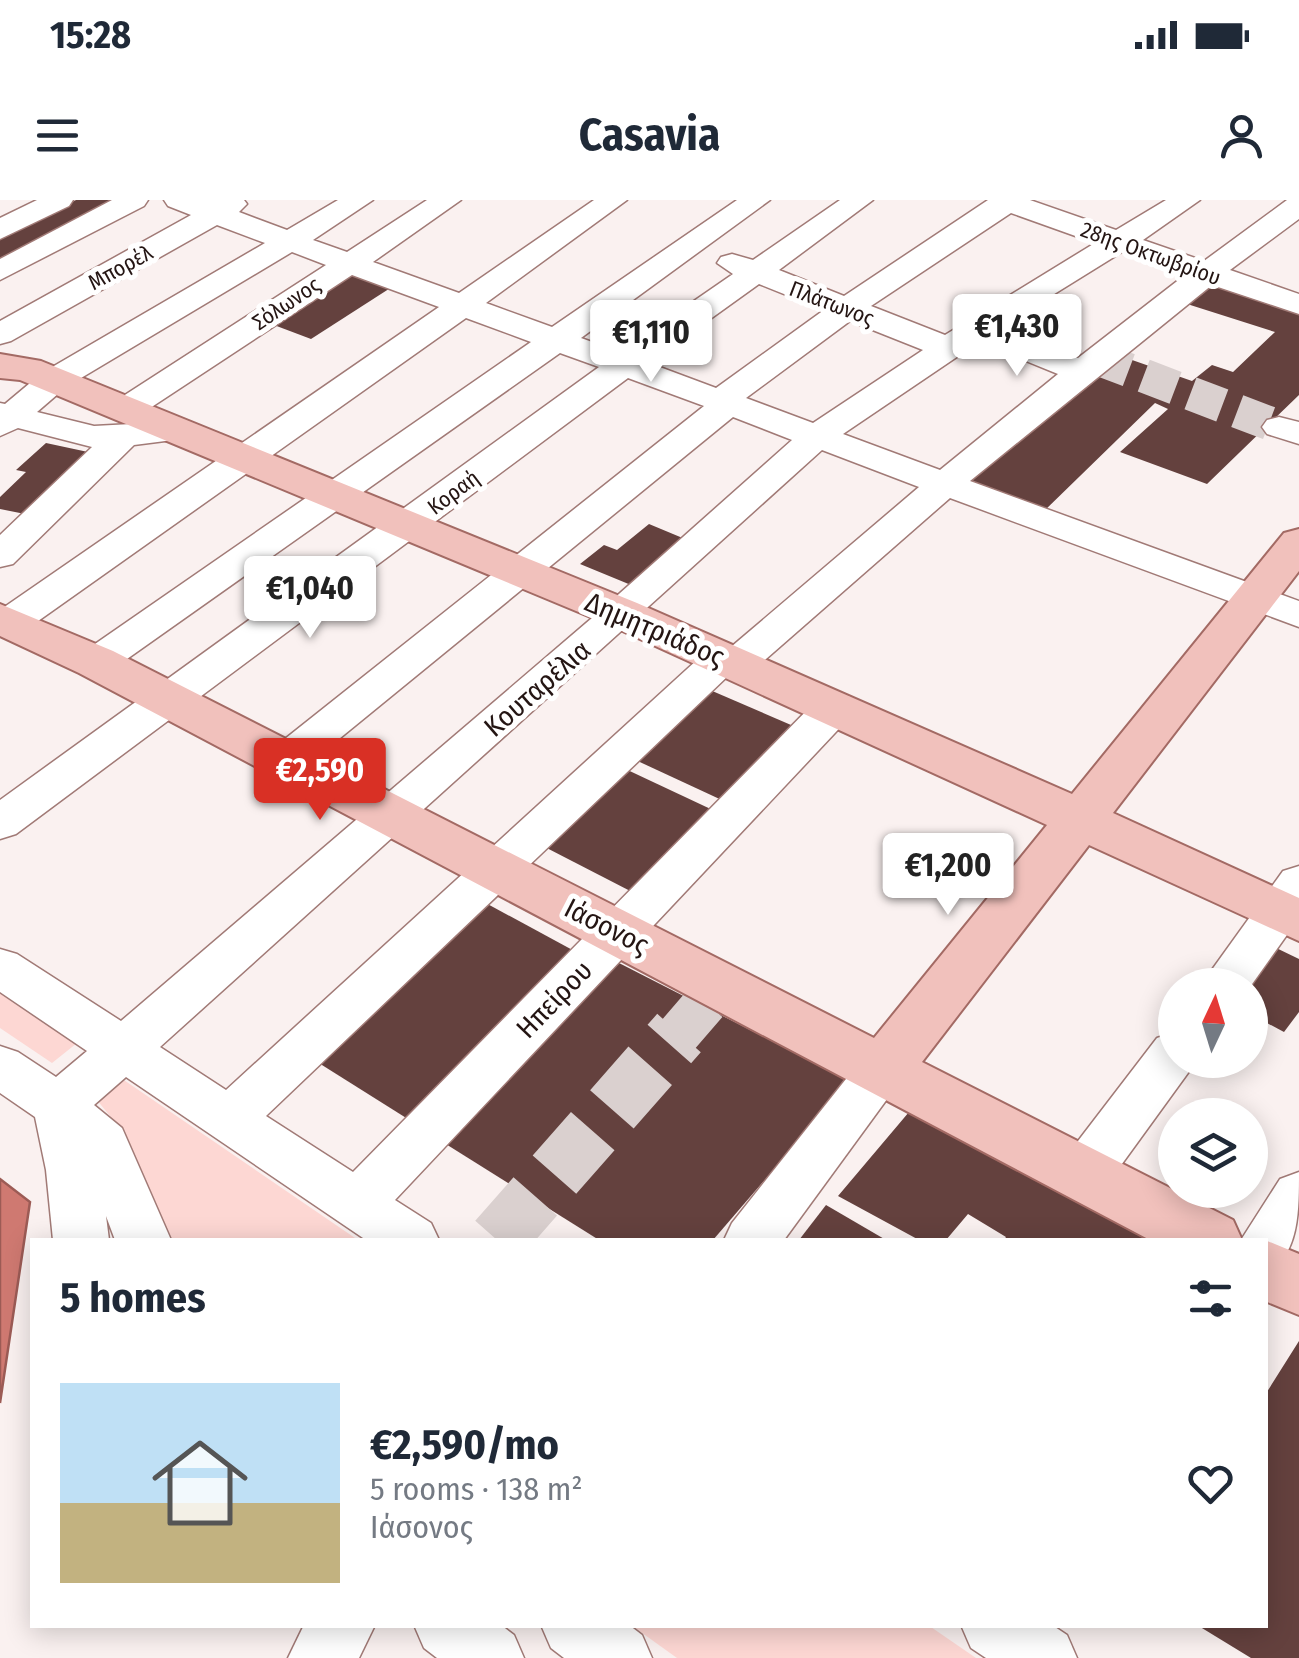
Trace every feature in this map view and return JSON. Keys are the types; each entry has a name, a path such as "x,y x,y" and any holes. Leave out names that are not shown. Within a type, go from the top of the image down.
{"main road":[{"name":"Δημητριάδος","path":"32,369 125,422 182,432 244,456 730,661 1081,819 1293,906"},
{"path":"883,1069 1081,819 1277,607 1299,542"},
{"name":"Ιάσονος","path":"5,620 96,662 392,814 1206,1238"},
{"path":"1268,1270 1299,1286"}],"street":[{"path":"0,230 59,200"},
{"path":"0,272 134,200"},
{"path":"178,200 227,207 289,241 1277,607"},
{"path":"125,422 89,436 4,419 32,369 289,241 359,200"},
{"name":"Σόλωνος","path":"0,556 125,422 347,262 447,200"},
{"path":"96,662 555,340 675,241 756,200"},
{"name":"Κοραή","path":"0,823 624,365 859,200"},
{"name":"Κουταρέλια","path":"58,1106 621,614 817,436 962,338 1186,200"},
{"path":"286,760 724,402 847,308 1007,201"},
{"name":"28ης Οκτωβρίου","path":"1007,201 1298,303"},
{"path":"5,620 463,306 596,203"},
{"name":"Μπορέλ","path":"0,334 227,207"},
{"path":"228,1119 496,869 730,661 1205,272 1294,215"},
{"name":"Πλάτωνος","path":"675,241 847,308 1081,371"},
{"name":"Δημητριάδος","path":"0,334 32,369"},
{"name":"Ηπείρου","path":"356,1204 835,708"},
{"path":"1240,968 1293,906"},
{"path":"0,966 408,1238"},
{"path":"0,1066 58,1106 103,1144 142,1238"},
{"path":"754,1238 883,1069"},
{"path":"1084,1174 1158,1075"},
{"path":"58,1106 73,1170 81,1238"},
{"path":"1268,1244 1299,1195"},
{"path":"321,1658 340,1628"},
{"path":"450,1628 491,1658"},
{"path":"578,1628 618,1658"}],"shaded area":[{"path":"0,992 77,1043 52,1063 0,1028"},
{"path":"115,1074 355,1238 160,1238 110,1116 92,1094"},
{"path":"0,1179 30,1202 0,1403"},
{"path":"635,1628 932,1628 976,1658 677,1658"}],"building":[{"path":"76,200 131,200 0,269 0,239"},
{"path":"348,268 395,285 311,339 266,322"},
{"path":"1215,281 1299,311 1299,395 1207,484 1120,452 1168,409 1155,403 1041,514 961,483 1115,354 1192,381 1212,365 1233,372 1275,332 1184,303"},
{"path":"46,443 88,452 25,514 0,509 0,497 26,472 16,470"},
{"path":"649,524 685,539 631,585 580,564 604,545 617,550"},
{"path":"703,687 798,728 726,802 629,757"},
{"path":"619,766 717,812 638,895 537,843"},
{"path":"482,901 578,953 411,1121 314,1060"},
{"path":"1266,943 1299,959 1299,1012 1284,1032 1268,1024 1268,968 1256,968"},
{"path":"619,963 850,1081 715,1238 596,1238 441,1141"},
{"path":"909,1112 1145,1238 1005,1238 968,1214 948,1238 915,1238 838,1196"},
{"path":"826,1205 883,1238 801,1238"},
{"path":"1299,1341 1299,1658 1251,1658 1202,1628 1268,1628 1268,1390"}],"tunnel":[{"path":"1097,358 1279,427"},
{"path":"677,1036 721,985"},
{"path":"499,1238 679,1033"}]}
